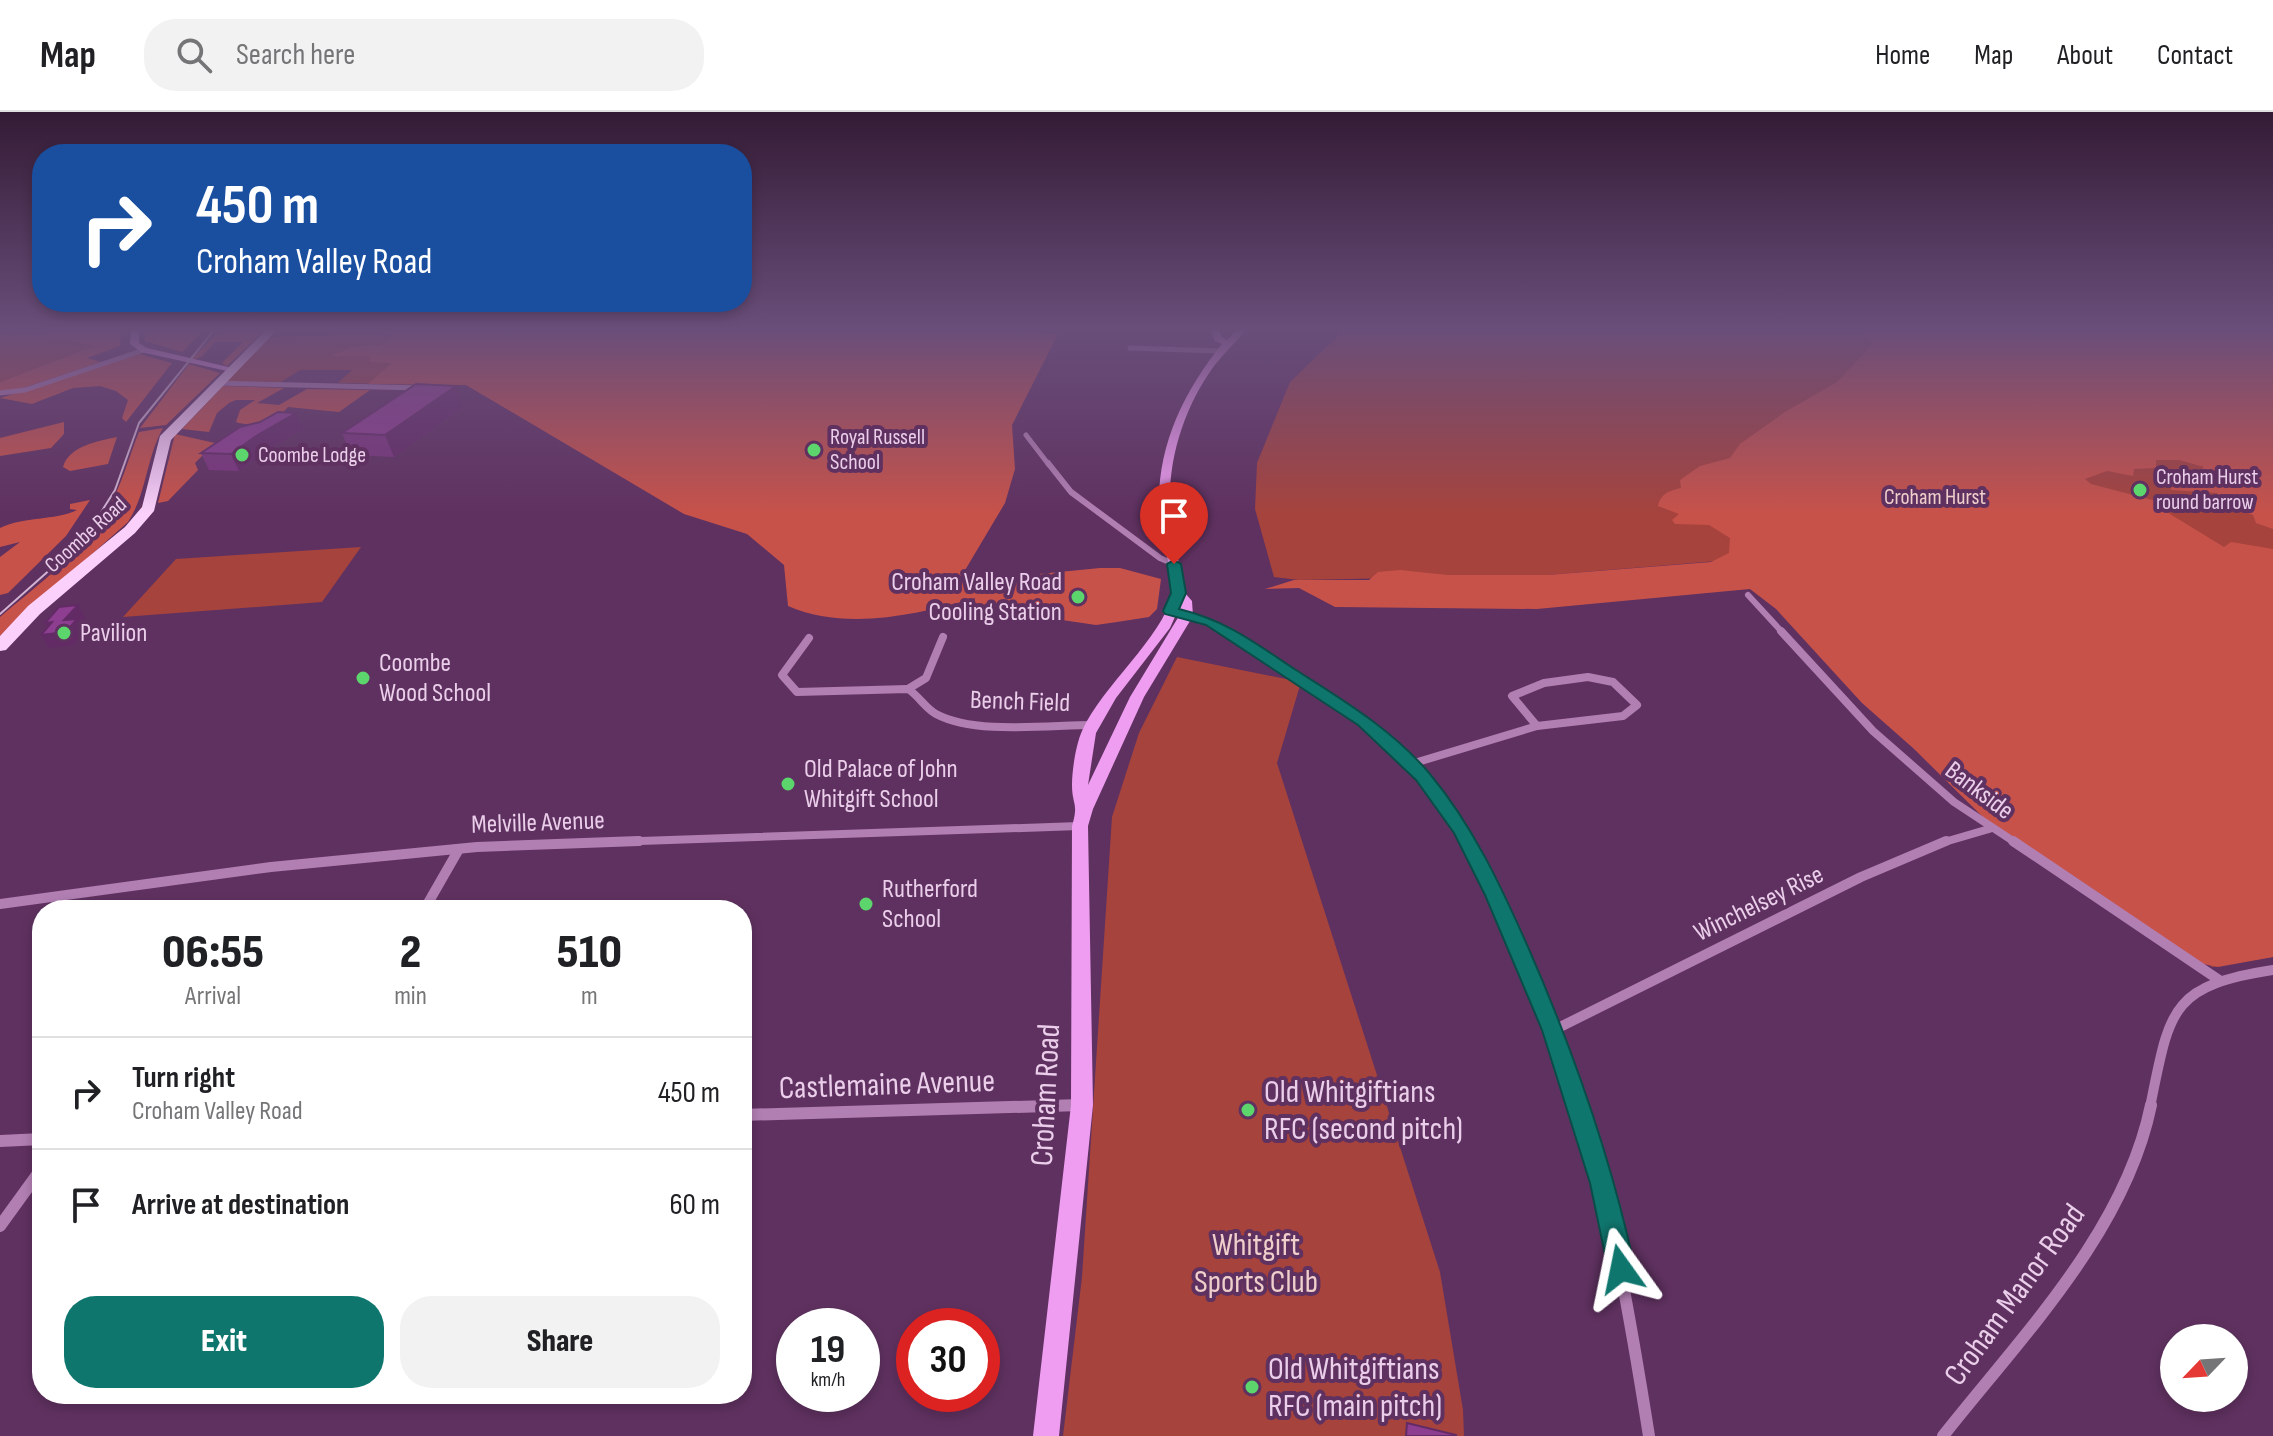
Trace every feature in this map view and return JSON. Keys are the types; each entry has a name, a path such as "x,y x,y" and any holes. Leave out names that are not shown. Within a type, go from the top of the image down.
{"main road":[{"name":"Coombe Road","path":"0,646 34,610 130,530 149,508 165,439 210,391"}],"street":[{"path":"1082,818 1137,697 1182,628 1178,612 1185,601 1179,593 1164,506 1169,465 1186,408 1196,391"},
{"path":"1026,435 1071,492 1160,558 1174,564"},
{"name":"Bankside","path":"1748,595 1873,731 1989,829 2219,980"},
{"path":"1178,612 1211,622 1364,721 1411,764 1440,799 1473,849 1554,1030 1603,1183 1627,1298 1649,1436"},
{"name":"Croham Road","path":"1046,1436 1082,1105 1082,758 1093,725 1109,697 1178,612"},
{"path":"809,638 782,675 788,686 797,692 908,689 926,678 943,637"},
{"path":"1411,764 1537,726 1623,716 1637,705 1611,680 1587,677 1521,687 1512,696 1537,726"},
{"name":"Bench Field","path":"908,689 935,714 946,718 973,723 1093,725"},
{"name":"Melville Avenue","path":"0,904 286,866 459,849 1082,818"},
{"name":"Winchelsey Rise","path":"1554,1030 1861,877 1944,842 1989,829"},
{"path":"430,900 459,849"},
{"name":"Croham Manor Road","path":"1943,1436 2087,1253 2135,1161 2170,1030 2184,1002 2199,988 2219,980 2273,970"},
{"name":"Castlemaine Avenue","path":"752,1115 1082,1105"},
{"path":"0,1141 32,1139"},
{"path":"0,1226 32,1182"}],"green space":[{"path":"23,391 66,391 32,404 0,398"},
{"path":"116,391 150,391 126,422 122,418 128,400"},
{"path":"168,391 202,391 166,425 140,428"},
{"path":"218,391 279,391 257,403 279,405 304,391 369,391 339,412 288,407 271,419 249,424 236,422 240,410 255,400 236,400 217,413 209,432 182,429"},
{"name":"Royal Russell School","path":"476,391 1029,391 1012,425 1015,469 1005,503 958,582 1120,568 1161,579 1157,609 1149,617 1096,625 974,607 975,598 881,618 833,618 810,614 788,606 784,565 747,534 684,514"},
{"name":"Croham Hurst","path":"1286,391 2273,391 2273,957 2212,967 1754,558 1547,575 1299,580 1274,577 1255,509 1257,463"},
{"name":"Croham Hurst","path":"1822,391 2273,391 2273,529 2256,523 2253,515 2223,503 2217,493 2171,490 2170,482 2192,477 2204,467 2179,460 2156,460 2156,468 2134,469 2133,476 2107,471 2085,479 2091,484 2160,502 2170,514 2224,547 2231,542 2273,549 2273,957 2218,967 2203,964 1990,824 1862,703 1776,609 1750,589 1537,609 1335,607 1299,588 1265,589 1294,580 1369,580 1378,572 1400,570 1447,575 1547,575 1711,562 1729,553 1730,538 1709,525 1675,524 1672,520 1679,514 1658,506 1661,498 1681,488 1680,480 1700,466 1730,458 1740,444"},
{"path":"64,422 64,434 51,448 0,456 0,438"},
{"path":"163,428 128,522 0,636 0,617 57,569 96,527 116,492 139,432"},
{"path":"175,434 215,443 195,463 198,470 168,501 158,503"},
{"path":"117,437 108,464 70,471 63,467 78,449"},
{"path":"90,500 66,536 8,593 0,595 0,557 20,542 0,547 0,528 59,516 77,510 70,509 70,504"},
{"path":"361,547 322,602 123,617 176,559"},
{"name":"Whitgift Sports Club","path":"1177,657 1301,682 1277,763 1440,1272 1463,1410 1464,1436 1063,1436 1082,1277 1112,817 1139,733"}],"building":[{"path":"406,391 449,391 385,435 342,433"},
{"path":"278,412 296,413 231,454 201,453 240,427 260,422"},
{"path":"78,605 64,620 77,619 66,632 41,635 52,622 45,623 59,607"},
{"path":"1407,1423 1456,1435 1456,1436 1406,1436"}],"tram line":[{"path":"0,614 62,559 93,525 115,490 139,423 165,391"}],"place":[{"name":"Royal Russell School","path":"814,450"},
{"name":"Coombe Lodge","path":"242,455"},
{"name":"Croham Hurst round barrow","path":"2140,490"},
{"name":"Croham Valley Road Cooling Station","path":"1078,597"},
{"name":"Pavilion","path":"64,633"},
{"name":"Coombe Wood School","path":"363,678"},
{"name":"Old Palace of John Whitgift School","path":"788,784"},
{"name":"Rutherford School","path":"866,904"},
{"name":"Old Whitgiftians RFC (second pitch)","path":"1248,1110"},
{"name":"Old Whitgiftians RFC (main pitch)","path":"1252,1387"}],"route":[{"path":"1174,564 1179,593 1171,611 1196,615 1211,622 1271,663 1339,702 1397,749 1422,776 1462,831 1495,895 1554,1030 1603,1183 1621,1269"}]}
